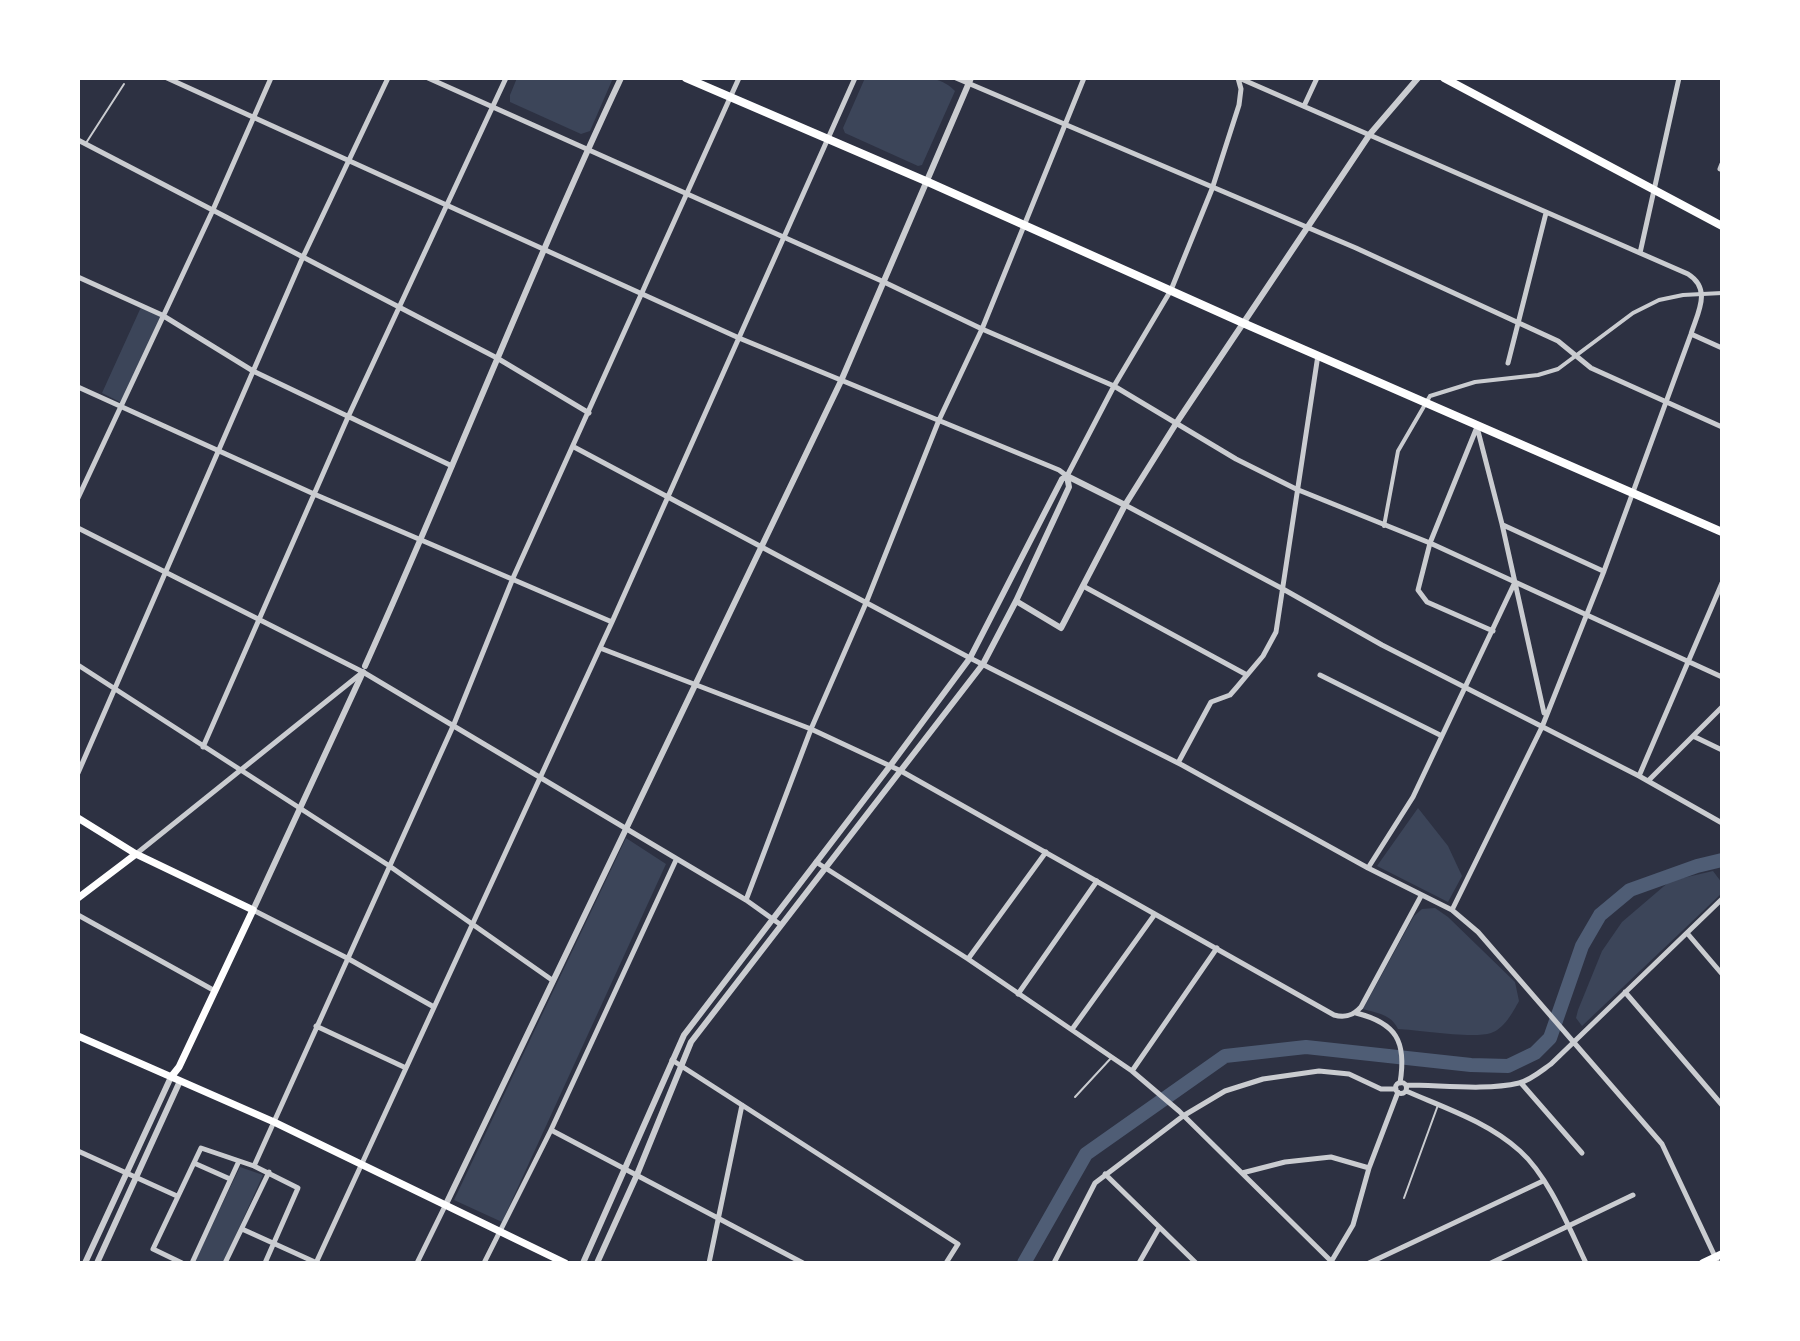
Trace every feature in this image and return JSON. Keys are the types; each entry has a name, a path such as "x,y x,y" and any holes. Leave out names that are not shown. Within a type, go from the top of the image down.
{"main road":[{"path":"686,78 829,138 1722,532"},
{"path":"1444,78 1722,226"},
{"path":"78,818 136,854 253,910 179,1067 171,1077"},
{"path":"78,898 136,854"},
{"path":"78,1036 274,1122 565,1263"},
{"path":"1703,1263 1718,1258"}],"street":[{"path":"167,78 739,338 1059,470 1465,689 1639,776 1722,823"},
{"path":"78,498 271,78"},
{"path":"78,773 302,259 388,78"},
{"path":"428,78 1114,386 1236,459 1296,489 1430,543 1722,677"},
{"path":"203,747 348,417 506,78"},
{"path":"434,1007 253,910 422,540 497,358 621,78"},
{"path":"254,1166 454,724 513,578 739,78"},
{"path":"242,1229 316,1263 612,622 855,78"},
{"path":"956,78 970,81 1065,126 1518,322 1558,341 1586,363 1722,427"},
{"path":"746,900 811,729 866,603 939,420 982,329 1084,78"},
{"path":"1239,78 1694,278 1703,295 1604,571 1542,727 1452,910"},
{"path":"583,1263 684,1035 970,658 1062,479 1067,476 1114,386 1171,290 1212,189 1239,105 1239,78"},
{"path":"1304,106 1317,78"},
{"path":"1004,594 1061,628 1125,505 1177,422 1370,134 1418,78"},
{"path":"1639,253 1679,78"},
{"path":"417,1263 841,381 970,81"},
{"path":"78,140 497,358 589,413"},
{"path":"1508,363 1546,213"},
{"path":"78,277 162,315 253,371 452,466"},
{"path":"1384,526 1398,451 1425,402 1434,394 1475,382 1538,375 1558,369 1633,313 1659,300 1722,293"},
{"path":"1691,334 1722,348"},
{"path":"1178,763 1211,702 1230,695 1263,656 1276,632 1318,354"},
{"path":"78,387 314,494 612,622"},
{"path":"1477,426 1544,716"},
{"path":"1477,426 1430,543 1418,590 1421,597 1493,631"},
{"path":"574,447 1452,910 1478,932 1662,1144 1718,1258"},
{"path":"597,1263 691,1042 983,664 1069,487 1067,476"},
{"path":"1502,524 1604,571"},
{"path":"78,528 364,669 746,900 781,925"},
{"path":"1368,868 1413,797 1515,582"},
{"path":"1639,776 1722,583"},
{"path":"1082,586 1247,675"},
{"path":"600,648 811,729 901,771 1334,1015 1356,1013 1386,1023 1397,1035 1404,1086"},
{"path":"78,665 298,810 388,865 552,980"},
{"path":"136,854 364,669"},
{"path":"1320,675 1442,736"},
{"path":"1648,781 1722,707"},
{"path":"1693,736 1722,750"},
{"path":"968,959 1046,852"},
{"path":"484,1263 551,1130 676,860"},
{"path":"816,862 1073,1028 1132,1071 1181,1114 1332,1262 1353,1225 1369,1168 1397,1091 1404,1086 1521,1083 1551,1064 1722,900"},
{"path":"1018,994 1097,881"},
{"path":"1356,1013 1421,896"},
{"path":"1073,1028 1155,914"},
{"path":"78,915 215,991"},
{"path":"1687,933 1722,974"},
{"path":"1132,1071 1217,948"},
{"path":"1625,992 1722,1105"},
{"path":"316,1026 406,1068"},
{"path":"672,1060 958,1244 946,1263"},
{"path":"1054,1263 1095,1183 1181,1114 1225,1091 1244,1084 1305,1073 1349,1074 1381,1089 1397,1091 1404,1086"},
{"path":"85,1263 171,1077"},
{"path":"97,1263 180,1081"},
{"path":"1521,1083 1582,1153"},
{"path":"1404,1086 1486,1126 1522,1153 1543,1181 1586,1263"},
{"path":"709,1263 742,1105"},
{"path":"551,1130 803,1263"},
{"path":"182,1263 153,1249 201,1148 269,1172 298,1188 265,1263"},
{"path":"78,1151 177,1196"},
{"path":"1242,1173 1285,1162 1331,1157 1369,1168"},
{"path":"192,1263 239,1161"},
{"path":"194,1163 230,1179"},
{"path":"225,1263 269,1172"},
{"path":"1105,1174 1196,1263"},
{"path":"1369,1263 1543,1181"},
{"path":"1491,1263 1633,1195"},
{"path":"1139,1263 1159,1228"}],"lane":[{"path":"85,144 124,84"},
{"path":"1075,1097 1113,1057"},
{"path":"1404,1198 1438,1105"}],"shaded area":[{"path":"925,77 947,84 955,91 922,165 918,166 845,133 843,128 865,78"},
{"path":"517,78 613,78 590,131 581,134 510,102"},
{"path":"142,305 161,316 122,403 102,393"},
{"path":"1418,808 1448,846 1462,876 1448,902 1377,866"},
{"path":"626,838 666,864 502,1222 454,1200"},
{"path":"1713,871 1722,883 1722,893 1582,1026 1576,1018 1578,1010 1602,951 1622,922 1670,881"},
{"path":"1435,908 1515,982 1519,1001 1508,1020 1496,1031 1472,1035 1398,1029 1388,1017 1363,1009 1414,916 1422,909"},
{"path":"240,1167 263,1175 223,1263 194,1263"}],"waterway":[{"path":"1024,1263 1086,1154 1225,1056 1306,1047 1471,1065 1508,1066 1535,1053 1550,1038 1582,946 1600,915 1630,890 1722,860"}]}
